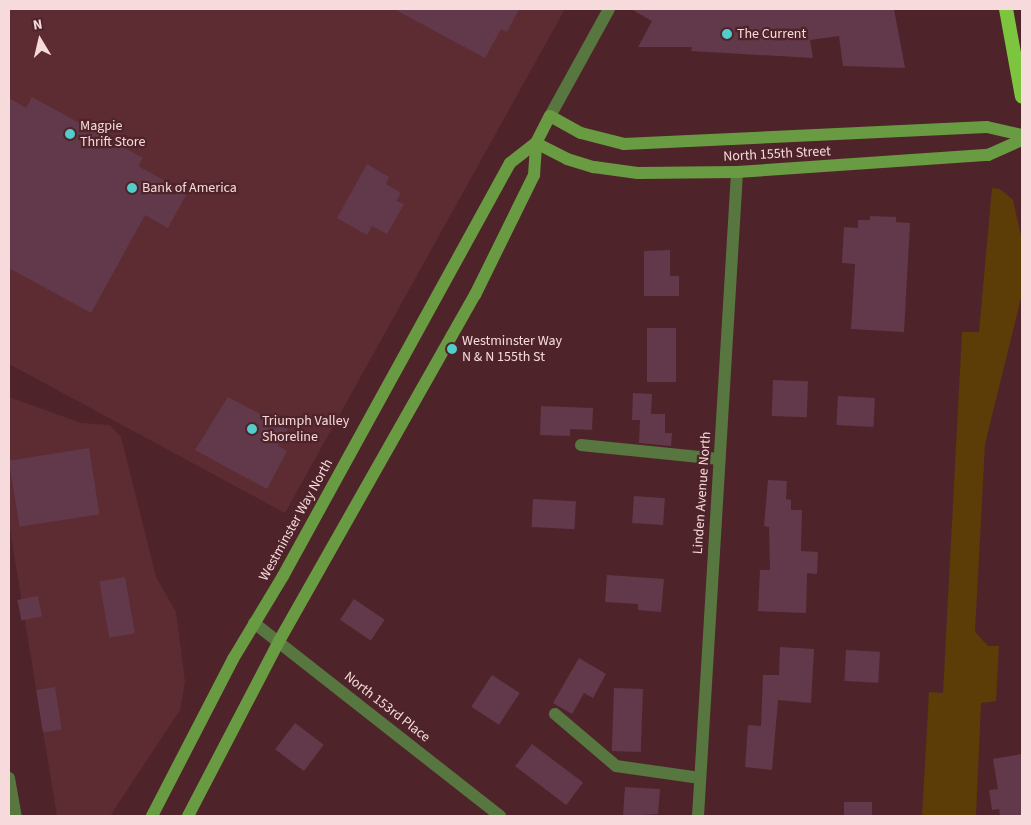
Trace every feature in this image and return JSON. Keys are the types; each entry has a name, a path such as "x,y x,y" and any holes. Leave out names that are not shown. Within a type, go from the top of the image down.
{"highway":[{"path":"1006,9 1022,97"}],"main road":[{"name":"North 155th Street","path":"550,116 581,133 624,144 987,127 1022,135"},
{"name":"Westminster Way North","path":"188,816 279,641 475,295 534,175 536,143 550,116"},
{"name":"North 155th Street","path":"536,143 567,159 594,167 638,173 736,172 988,156 1022,140"},
{"name":"Westminster Way North","path":"152,816 254,623 284,576 510,163 536,143"}],"street":[{"name":"Westminster Way North","path":"550,116 609,9"},
{"name":"Linden Avenue North","path":"698,816 736,172"},
{"path":"581,445 719,460"},
{"name":"North 153rd Place","path":"254,623 500,816"},
{"path":"555,714 616,766 700,778"},
{"path":"9,778 16,816"}],"shaded area":[{"path":"9,9 565,9 285,513 9,364"},
{"path":"992,188 1000,189 1013,200 1022,240 1022,294 985,444 975,632 988,646 999,646 996,701 981,703 976,816 922,816 929,692 943,693 962,332 979,332"},
{"path":"9,397 81,423 110,425 121,437 156,577 176,612 185,682 180,710 110,816 57,816 9,523"}],"building":[{"path":"394,9 519,9 507,32 501,29 485,58"},
{"name":"The Current","path":"631,9 894,9 905,68 843,66 839,36 810,40 813,58 691,51 692,47 638,47 652,21"},
{"path":"32,97 143,158 138,166 187,193 168,228 145,215 91,313 9,268 9,98 26,108"},
{"path":"367,164 389,177 386,184 401,193 396,201 404,204 387,234 372,226 367,235 337,218"},
{"path":"870,216 896,217 896,222 910,223 904,332 851,329 855,264 842,263 844,227 858,228 858,220 870,220"},
{"path":"670,250 670,276 679,276 679,296 644,296 644,251"},
{"path":"647,328 676,328 676,382 647,382"},
{"path":"773,380 808,381 807,417 772,416"},
{"path":"633,393 652,394 651,414 665,414 665,433 672,433 671,446 639,443 640,420 632,420"},
{"path":"838,396 875,398 873,427 836,425"},
{"path":"228,397 288,429 278,446 287,451 267,489 195,450"},
{"path":"541,406 593,408 592,430 570,429 570,436 540,435"},
{"path":"89,448 99,514 19,527 9,461"},
{"path":"768,480 787,481 786,499 791,500 791,510 802,510 801,551 818,552 817,574 807,573 806,613 758,611 760,570 770,570 769,527 764,526"},
{"path":"634,496 665,498 663,525 632,523"},
{"path":"533,499 576,501 574,529 532,527"},
{"path":"607,575 664,579 661,612 638,610 638,604 605,602"},
{"path":"125,577 135,633 109,638 99,582"},
{"path":"38,596 42,617 21,621 17,600"},
{"path":"354,599 385,620 371,640 340,620"},
{"path":"780,647 814,649 811,703 778,700 772,770 745,767 748,725 761,726 763,675 779,675"},
{"path":"846,650 880,652 878,683 844,681"},
{"path":"579,658 606,674 593,698 584,693 572,714 553,703"},
{"path":"492,675 520,693 499,725 471,707"},
{"path":"55,687 62,729 43,732 36,690"},
{"path":"614,688 643,689 641,752 612,751"},
{"path":"295,723 324,745 304,771 275,749"},
{"path":"532,744 583,783 566,805 515,766"},
{"path":"1022,754 1022,816 1000,816 999,809 992,810 989,790 998,789 993,759"},
{"path":"625,787 660,789 658,814 623,816"},
{"path":"844,802 872,802 872,816 844,816"}],"place":[{"name":"The Current","path":"727,34"},
{"name":"Magpie Thrift Store","path":"70,134"},
{"name":"Bank of America","path":"132,188"},
{"name":"Westminster Way N & N 155th St","path":"452,349"},
{"name":"Triumph Valley Shoreline","path":"252,429"}]}
